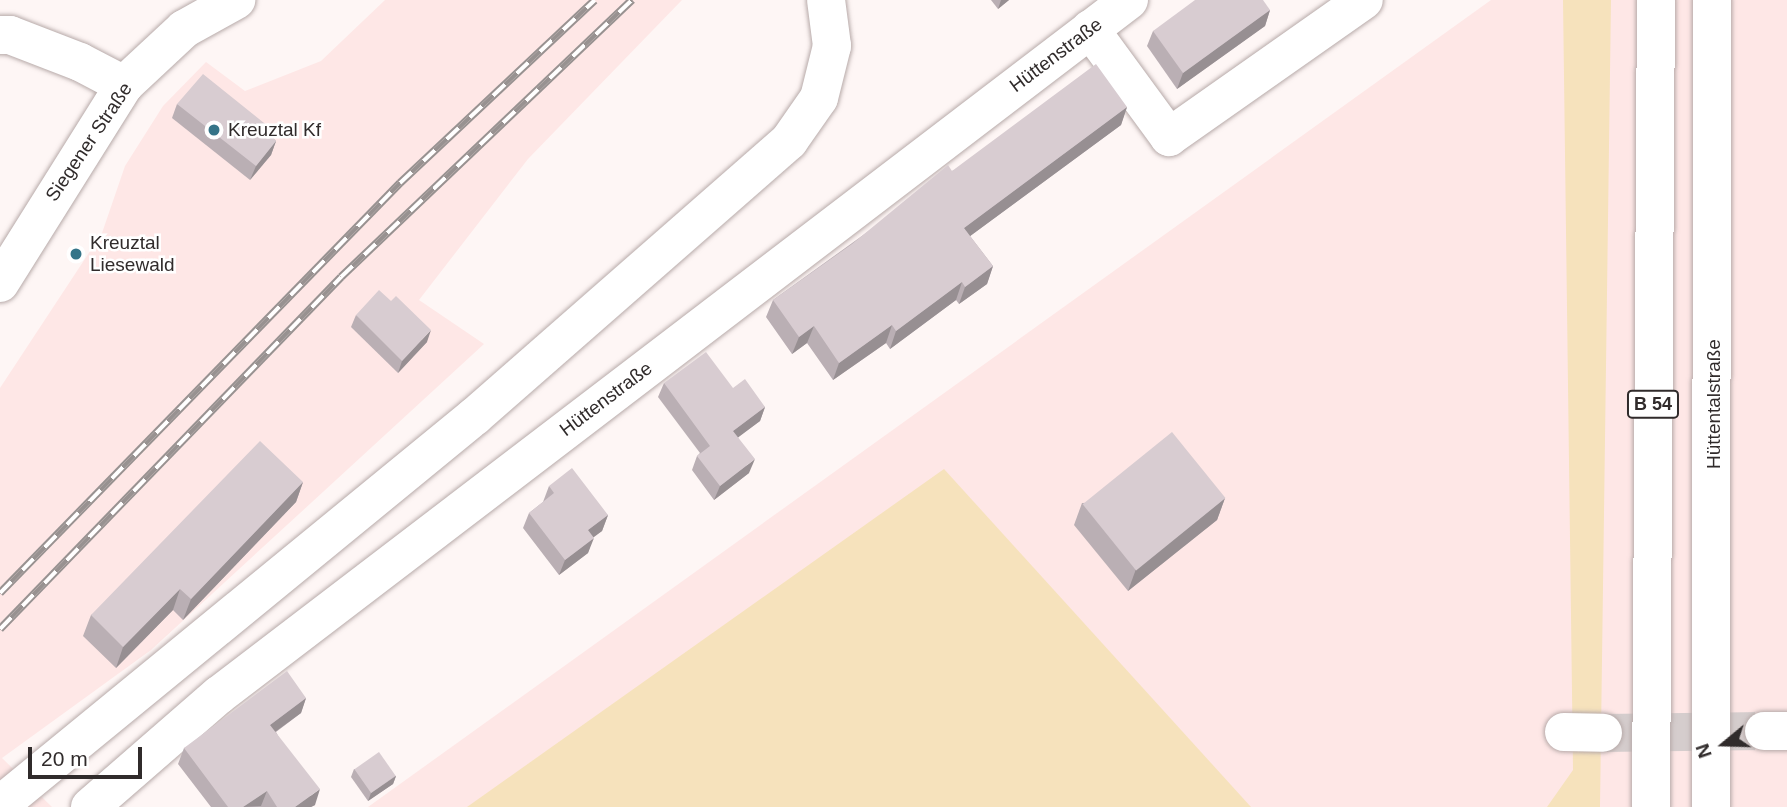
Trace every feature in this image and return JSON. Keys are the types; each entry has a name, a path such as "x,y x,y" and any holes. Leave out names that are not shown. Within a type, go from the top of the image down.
{"main road":[{"name":"Siegener Straße","path":"0,283 124,85 184,29 236,0"},
{"path":"0,805 475,416 789,141 819,98 832,46 826,0"},
{"name":"Hüttenstraße","path":"90,807 219,695 1129,0"},
{"path":"1090,29 1169,136 1364,0"},
{"name":"B 54","path":"1651,807 1656,0"},
{"name":"Hüttentalstraße","path":"1711,807 1712,0"},
{"path":"0,35 10,35 80,62 124,85"},
{"path":"1564,732 1603,733"}],"shaded area":[{"path":"385,0 682,0 528,159 419,300 484,344 151,650 2,758 52,807 0,807 0,388 102,233 125,166 163,106 206,62 245,91 321,61"},
{"path":"1491,0 1787,0 1787,807 368,807"},
{"path":"1563,0 1611,0 1600,807 1547,807 1573,770"},
{"path":"944,469 1251,807 467,807"}],"building":[{"path":"1195,0 1263,0 1270,10 1183,73 1153,31"},
{"path":"1096,64 1127,107 964,228 993,266 965,287 962,282 896,331 892,325 839,363 814,326 799,337 773,300 852,244 948,165 952,171"},
{"path":"203,74 274,131 270,135 276,141 256,166 177,104"},
{"path":"379,290 391,301 396,296 431,330 402,361 356,315"},
{"path":"706,352 733,388 745,379 765,407 733,431 755,459 720,486 697,456 710,446 664,383"},
{"path":"1172,432 1225,498 1136,570 1083,504"},
{"path":"260,441 303,482 191,599 180,589 123,647 91,615"},
{"path":"572,468 608,515 588,530 594,538 565,560 529,513 554,493 549,486"},
{"path":"287,671 306,698 270,725 320,789 295,807 277,807 267,791 243,807 228,807 184,748"},
{"path":"379,752 396,776 371,793 354,769"}],"tunnel":[{"path":"1603,733 1764,731"}],"railway":[{"path":"0,593 400,183 595,0"},
{"path":"0,629 341,277 632,0"}],"place":[{"name":"Kreuztal Kf","path":"214,130"},
{"name":"Kreuztal Liesewald","path":"76,254"}]}
